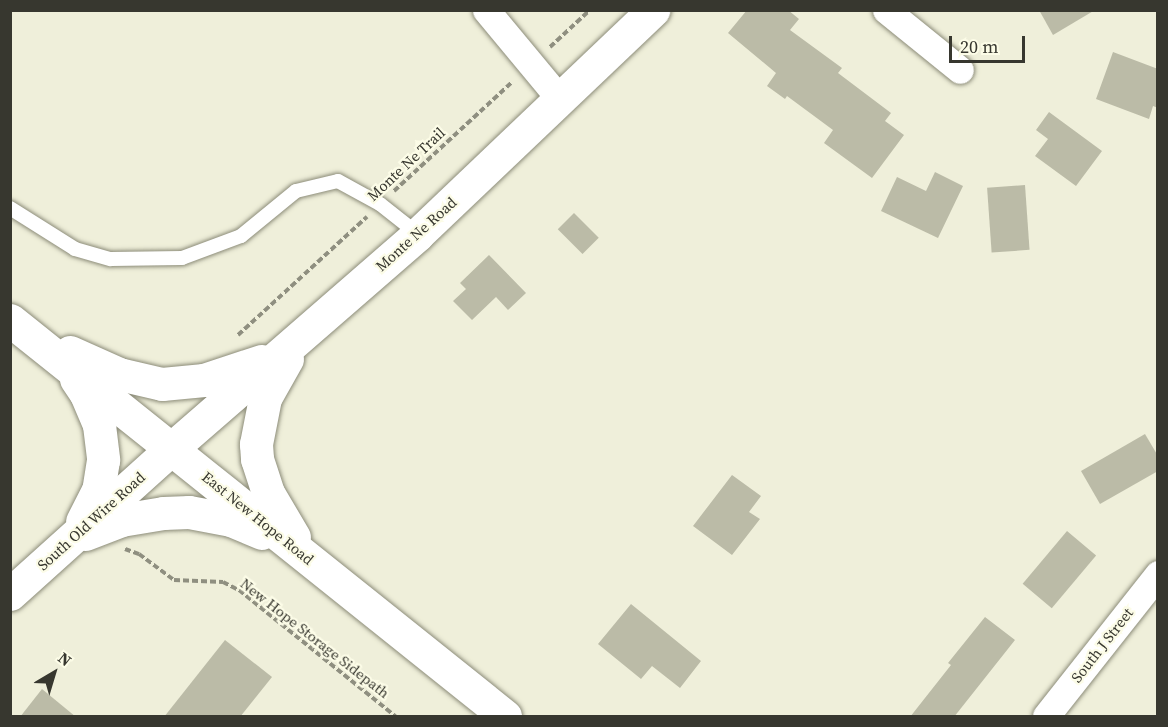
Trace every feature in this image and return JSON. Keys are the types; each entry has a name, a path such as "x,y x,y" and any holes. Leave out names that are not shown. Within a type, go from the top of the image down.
{"street":[{"path":"486,10 560,99"},
{"name":"Monte Ne Road","path":"171,449 418,234 653,10"},
{"path":"886,10 960,70"},
{"path":"10,318 93,364 130,378 162,384 204,380 250,366 314,324"},
{"name":"East New Hope Road","path":"10,318 505,717"},
{"path":"314,324 299,342 273,384 261,412 256,444 257,459 268,493 288,529 315,564"},
{"path":"55,356 86,394 94,410 102,442 102,477 98,490 86,515 63,546"},
{"name":"South Old Wire Road","path":"10,594 171,449"},
{"path":"63,546 121,520 163,513 189,512 211,515 251,528 315,564"},
{"name":"South J Street","path":"1046,717 1158,574"}],"lane":[{"path":"10,208 75,249 111,259 182,258 240,237 296,191 338,181 380,204 418,234"}],"path":[{"name":"Monte Ne Trail","path":"238,335 590,10"},
{"name":"New Hope Storage Sidepath","path":"116,548 139,554 174,580 223,582 239,590 395,717"}],"building":[{"path":"747,10 788,10 799,19 790,30 842,68 838,73 891,113 885,121 904,135 872,178 824,143 833,130 787,96 785,99 767,86 776,73 728,33"},
{"path":"1039,10 1095,10 1053,35"},
{"path":"1113,52 1158,69 1158,108 1153,106 1149,119 1096,99"},
{"path":"1049,112 1102,151 1076,186 1035,156 1048,139 1036,130"},
{"path":"935,172 963,186 938,238 881,211 897,177 926,191"},
{"path":"1025,185 1030,250 992,252 987,188"},
{"path":"574,213 599,238 582,254 558,229"},
{"path":"489,255 526,293 508,310 496,297 472,320 453,301 466,289 460,283"},
{"path":"1145,434 1158,456 1158,471 1100,504 1081,471"},
{"path":"732,475 761,496 749,512 760,519 732,555 693,526"},
{"path":"1067,531 1096,555 1052,608 1023,584"},
{"path":"631,604 701,661 680,688 652,666 641,679 598,644"},
{"path":"985,617 1015,640 954,717 910,717 951,665 948,663"},
{"path":"225,640 272,677 240,717 164,717"},
{"path":"42,689 76,717 20,717"}]}
